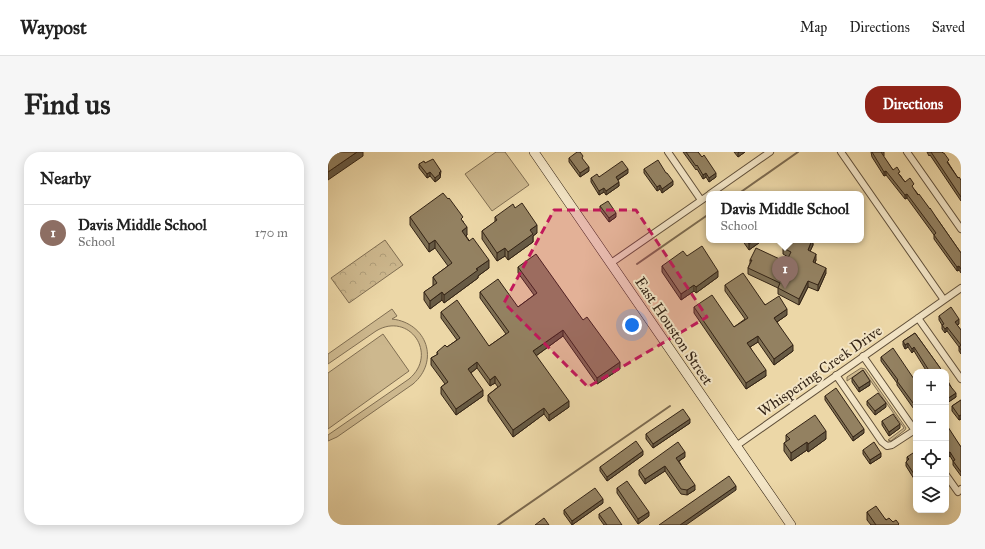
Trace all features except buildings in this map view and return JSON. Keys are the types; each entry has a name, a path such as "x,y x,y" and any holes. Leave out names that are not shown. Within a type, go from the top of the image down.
{"main road":[{"name":"East Houston Street","path":"534,152 791,525"}],"street":[{"path":"668,152 701,200"},
{"path":"714,191 770,152"},
{"path":"841,152 944,300 961,288"},
{"path":"907,152 961,229"},
{"path":"611,263 706,197"},
{"name":"Whispering Creek Drive","path":"736,446 944,300"},
{"path":"918,318 961,379"},
{"path":"863,356 913,428"},
{"path":"836,375 882,442 887,446 892,445 913,432"},
{"path":"947,477 958,492 961,489"}],"highlighted area":[{"path":"554,210 636,210 707,317 588,387 504,303"}],"green space":[{"path":"496,152 505,152 529,185 492,211 465,174"},
{"path":"385,240 403,265 349,303 331,278"},
{"path":"392,309 397,316 392,319 404,322 414,328 421,335 426,344 426,365 421,375 413,384 337,437 328,441 328,435 409,379 418,369 421,358 420,348 416,338 409,331 399,327 388,326 376,331 328,364 328,354"},
{"path":"383,334 409,371 328,429 328,373"},
{"path":"861,368 865,369 906,428 891,441 888,440 904,428 863,370 847,381 847,377"}],"waterway":[{"path":"742,191 798,152"},
{"path":"637,264 706,216"},
{"path":"498,525 670,406"}],"place":[{"name":"Davis Middle School","path":"785,289"}]}
